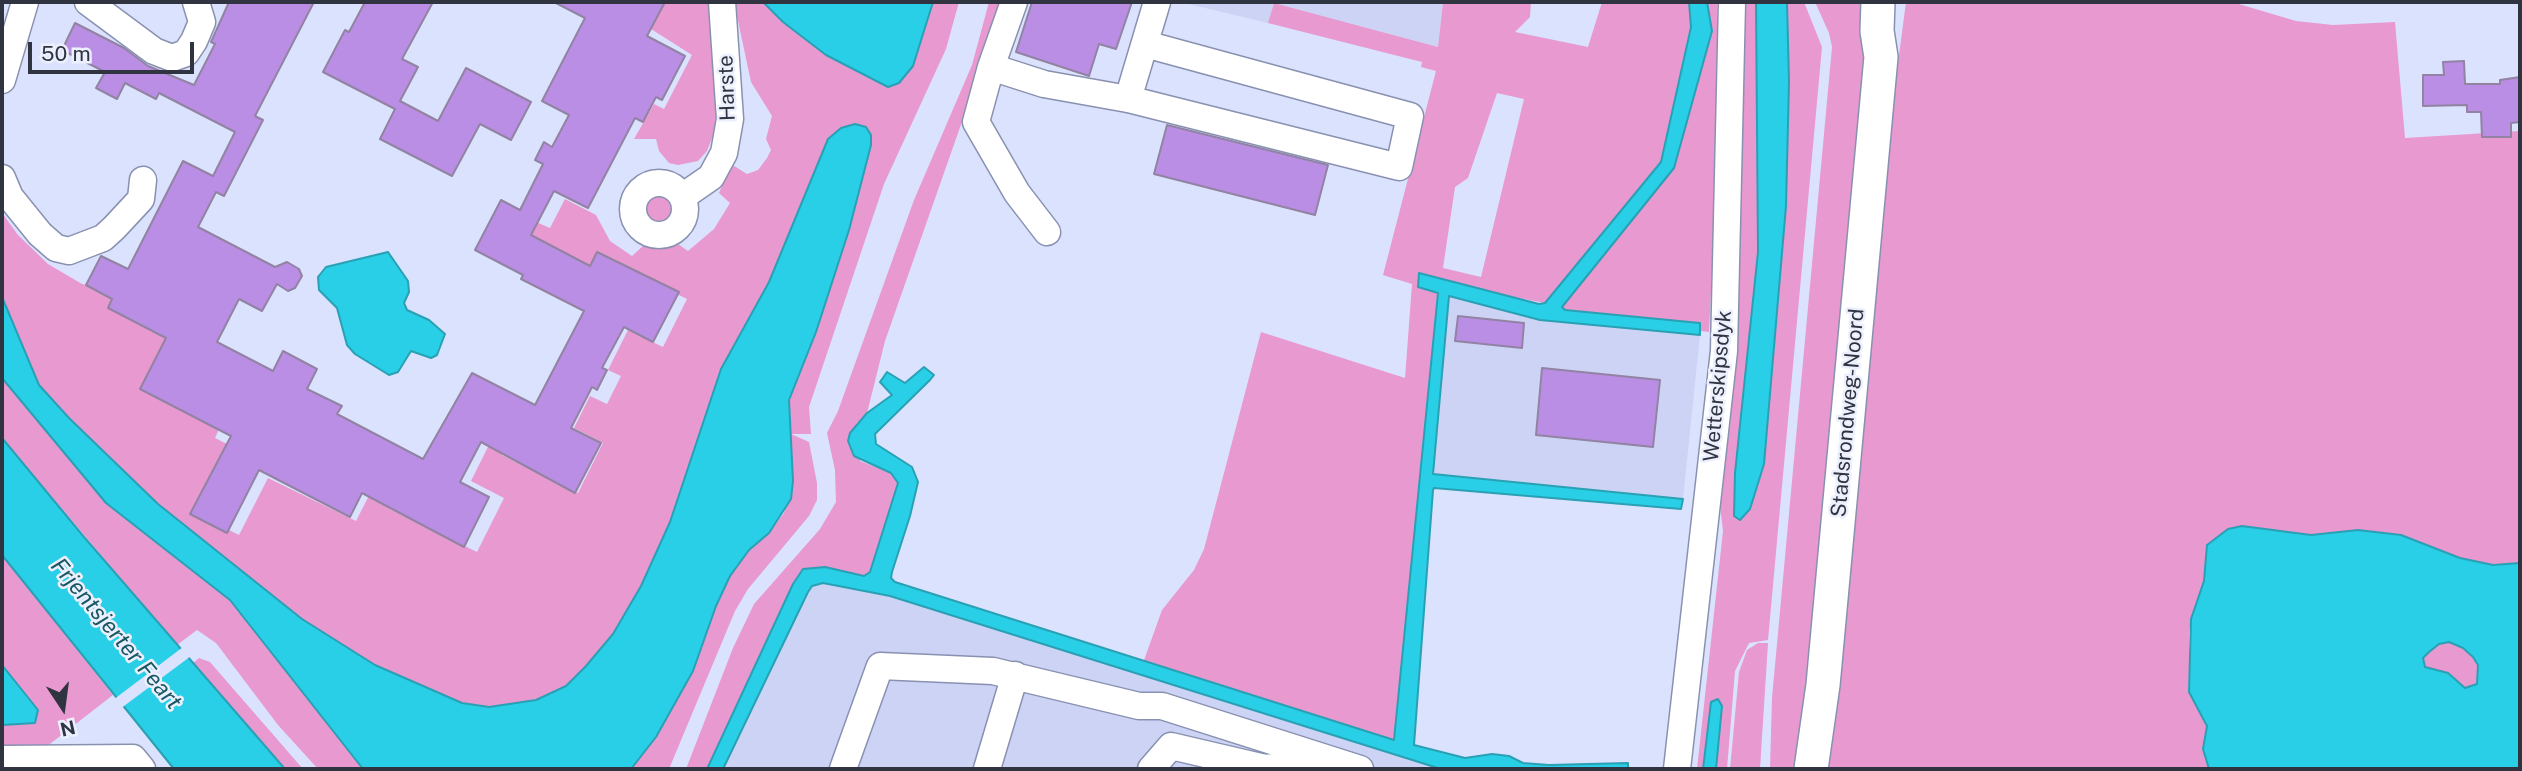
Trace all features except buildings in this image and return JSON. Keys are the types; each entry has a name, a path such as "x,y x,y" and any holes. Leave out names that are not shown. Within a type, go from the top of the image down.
{"main road":[{"name":"Stadsrondweg-Noord","path":"1811,769 1823,685 1881,57 1877,31 1878,2"},
{"name":"Stadsrondweg-Noord","path":"1881,57 1891,33 1896,2"}],"street":[{"path":"2,80 24,2"},
{"path":"98,4 154,51 172,58 186,53 194,41 202,22 196,2"},
{"name":"Harste","path":"682,197 711,177 724,153 730,119 722,2"},
{"path":"1014,2 991,66 976,122 1017,193 1047,232"},
{"path":"1128,99 1157,2"},
{"name":"Wetterskipsdyk","path":"1677,769 1724,351 1732,2"},
{"path":"991,66 1044,84 1128,99 1399,167 1410,116 1144,44"},
{"path":"2,178 10,197 40,234 56,247 69,251 103,238 114,228 141,199 143,180"},
{"path":"844,769 880,666 971,668 1015,675 1139,706 1162,706 1360,769"},
{"path":"986,769 1015,675"},
{"path":"1139,706 1163,723 1171,746 1186,769"},
{"path":"1171,746 1249,766 1271,768 1333,761"},
{"path":"1151,769 1171,746"},
{"path":"2,759 133,758 142,769"}],"shaded area":[{"path":"665,2 711,2 717,90 715,130 707,151 698,161 678,165 669,163 659,151 656,139 634,139 654,104 664,109 692,55 651,29"},
{"path":"734,2 763,2 783,22 913,66 933,2 959,2 946,49 884,184 809,407 811,434 791,434 809,442 817,483 817,500 809,516 748,589 735,611 669,769 631,769 656,737 693,671 716,606 730,576 749,550 769,533 784,513 793,481 789,400 816,332 849,230 871,145 828,139 769,282 721,369 670,522 641,586 613,634 586,666 566,686 536,700 488,707 462,703 375,665 302,619 158,504 69,418 39,385 2,297 2,213 18,235 48,264 82,284 98,288 201,292 151,395 219,429 215,438 235,448 201,516 239,535 268,478 356,521 378,478 400,488 390,509 477,552 504,498 471,481 494,435 508,442 502,455 578,493 603,443 574,428 590,396 607,404 621,376 608,370 628,330 663,347 687,299 602,257 595,269 529,237 536,222 550,228 565,199 596,215 610,241 632,256 643,246 657,249 678,244 688,251 714,229 730,203 719,193 731,164 747,174 758,170 771,150 766,139 772,116 751,82"},
{"path":"989,2 1004,2 885,341 867,413 856,424 860,461 891,473 898,483 870,572 864,576 815,567 803,570 793,584 707,769 686,769 733,648 754,604 820,529 836,502 835,470 827,433 838,411 914,200 972,65"},
{"path":"1180,2 1443,2 1438,47 1274,3 1268,23"},
{"path":"1443,2 1531,2 1530,17 1515,32 1588,47 1602,2 1689,2 1692,19 1661,162 1545,303 1493,293 1418,287 1438,293 1395,740 1143,663 1162,610 1194,570 1204,549 1261,332 1405,378 1412,284 1383,275 1436,71 1421,67 1422,62 1268,23 1274,3 1438,47","holes":["1497,93 1524,99 1481,277 1443,268 1455,187 1468,178"]},
{"path":"1707,2 1717,2 1717,168 1709,332 1700,331 1700,323 1565,310 1561,306 1674,168 1712,31"},
{"path":"1741,2 1756,2 1758,252 1751,329 1775,307 1786,206 1789,82 1787,2 1804,2 1822,47 1768,640 1749,643 1735,671 1727,769 1716,769 1722,706 1711,702 1703,769 1697,769 1723,531 1719,497"},
{"path":"1815,2 1869,2 1867,55 1798,769 1770,769 1772,698 1832,47 1829,33"},
{"path":"1906,2 2232,2 2296,21 2333,25 2395,22 2405,138 2520,131 2520,563 2493,565 2459,558 2401,535 2311,535 2242,526 2229,529 2207,545 2204,581 2189,633 2189,692 2207,726 2203,749 2209,769 1827,769 1890,124"},
{"path":"659,195 669,199 673,209 669,219 659,223 649,219 645,209 649,199"},
{"path":"1449,296 1540,320 1700,335 1683,499 1433,474"},
{"path":"2,378 106,503 230,600 363,769 318,769 278,725 216,643 197,630 177,645 2,438"},
{"path":"2,555 113,695 46,747 2,750 2,725 34,723 38,710 2,665"},
{"path":"823,583 890,596 1441,769 723,769 808,592 812,586"},
{"path":"2449,642 2463,648 2473,657 2478,665 2477,684 2465,688 2448,673 2425,667 2423,658 2439,644"},
{"path":"1758,643 1768,643 1760,769 1730,769 1739,672 1747,650"},
{"path":"199,658 210,662 303,769 285,769 193,663"}],"water":[{"path":"763,2 933,2 913,66 899,83 888,87 826,55 783,22"},
{"path":"1689,2 1707,2 1712,31 1674,168 1562,307 1565,310 1700,323 1700,335 1540,320 1449,296 1433,474 1683,499 1681,509 1433,490 1414,745 1465,758 1492,754 1509,756 1523,763 1549,765 1628,763 1628,769 1441,769 890,596 823,583 812,586 808,592 723,769 707,769 793,584 803,569 825,567 864,576 870,572 898,483 891,473 854,456 848,441 850,433 867,413 892,395 880,382 887,372 905,383 924,367 934,375 875,434 876,444 912,467 918,482 892,572 891,578 895,582 1394,740 1438,293 1418,287 1419,273 1539,304 1545,303 1661,162 1691,27"},
{"path":"1756,2 1787,2 1789,82 1786,206 1764,464 1750,509 1740,520 1734,516 1735,473 1758,252"},
{"path":"855,124 866,127 871,135 871,145 849,230 816,332 789,400 793,481 791,499 769,533 749,550 730,576 716,606 693,671 656,737 631,769 363,769 230,600 106,503 2,378 2,297 39,385 69,418 158,504 302,619 375,665 462,703 489,707 536,700 566,686 586,666 613,634 641,586 670,522 721,369 769,282 828,139 841,128"},
{"path":"388,252 408,281 409,292 404,303 407,310 429,320 445,334 437,355 431,358 411,351 398,372 389,375 355,354 347,345 337,308 319,290 318,277 326,267"},
{"name":"Frjentsjerter Feart","path":"2,438 285,769 174,769 2,555"},
{"path":"2242,526 2311,535 2358,530 2401,535 2460,558 2493,565 2520,563 2520,769 2209,769 2203,749 2207,726 2189,692 2191,619 2204,581 2207,545 2228,529","holes":["2449,642 2463,648 2478,665 2477,684 2465,688 2448,673 2425,667 2423,658 2439,644"]},
{"path":"2,665 38,710 35,723 2,725"},
{"path":"1718,699 1722,706 1716,769 1703,769 1711,702"}],"pier":[{"path":"183,647 191,656 120,709 113,700"}]}
